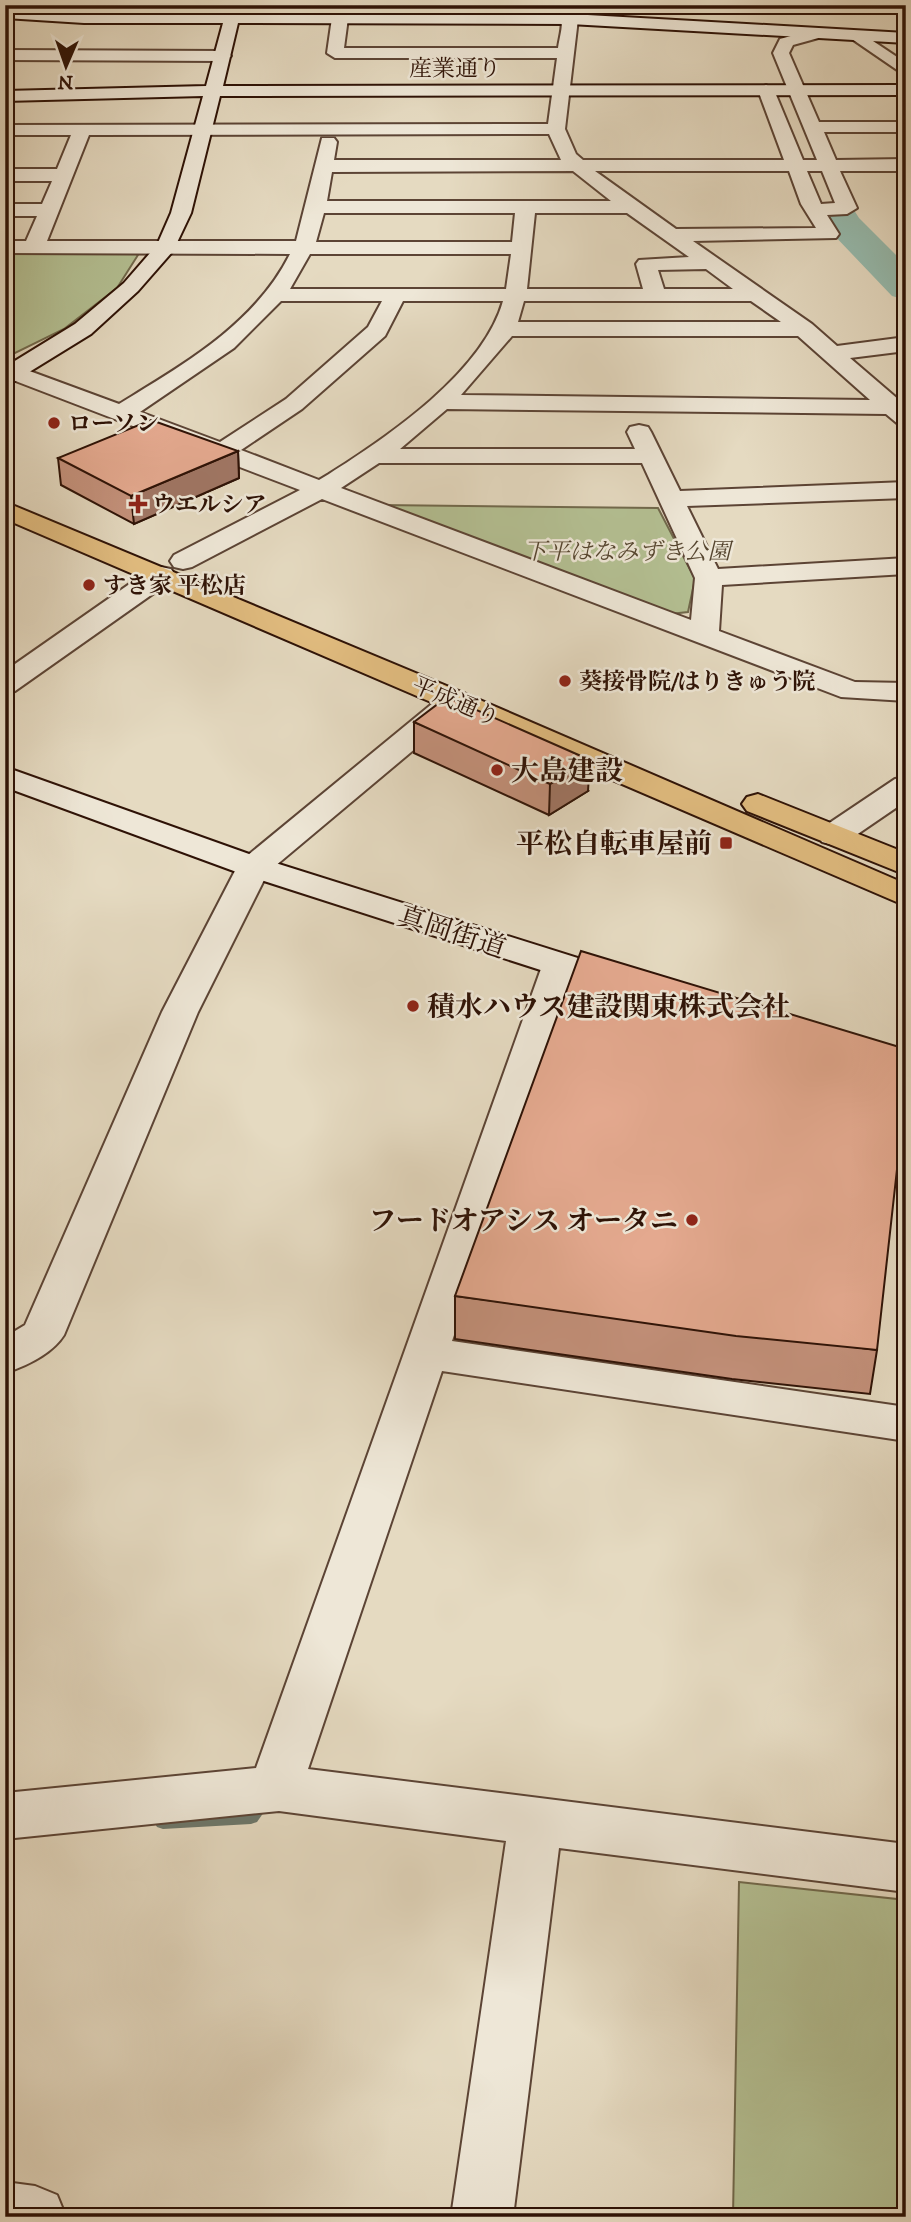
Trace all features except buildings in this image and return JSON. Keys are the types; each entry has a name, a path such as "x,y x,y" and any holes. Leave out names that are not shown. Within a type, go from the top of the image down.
{"main road":[{"name":"平成通り","path":"5,486 172,568 454,700 906,896"},
{"name":"平成通り","path":"5,510 172,568 906,865"}],"street":[{"path":"10,11 84,18 278,12 340,18 564,12 763,31 906,38"},
{"path":"564,12 566,53 556,129 568,157 575,165 804,329 899,413"},
{"path":"8,373 83,329 131,287 166,247 181,213 204,130 223,56 227,14"},
{"path":"340,18 335,53 566,53"},
{"path":"808,34 786,42 781,53 798,87 848,208 814,209"},
{"path":"858,36 906,71"},
{"path":"5,55 223,56"},
{"name":"産業通り","path":"560,87 766,90 906,83"},
{"name":"産業通り","path":"5,96 215,87"},
{"name":"産業通り","path":"5,88 798,87 906,90"},
{"path":"675,235 829,234 814,209 766,90"},
{"path":"813,127 906,127"},
{"path":"122,413 180,376 240,331 275,295 304,247 316,207 330,129"},
{"path":"5,130 556,129"},
{"path":"34,247 82,130"},
{"path":"323,166 906,165"},
{"path":"5,175 63,175"},
{"path":"316,207 634,207"},
{"path":"5,685 172,568 321,491 375,456 444,402 505,329 514,296 526,207"},
{"path":"5,210 49,210"},
{"path":"5,247 521,248"},
{"path":"656,295 646,264 713,264"},
{"path":"275,295 756,295"},
{"path":"223,452 294,404 377,331 396,295"},
{"path":"505,329 804,329"},
{"path":"834,353 906,344"},
{"path":"8,373 122,413 851,691 906,692"},
{"path":"444,402 899,413"},
{"path":"626,405 709,578 704,635"},
{"path":"375,456 651,456"},
{"path":"671,499 906,490"},
{"path":"709,578 906,566"},
{"path":"5,1357 42,1335 180,1012 254,867 454,700"},
{"name":"真岡街道","path":"5,776 254,867 559,966 652,993"},
{"path":"834,835 906,786"},
{"path":"277,1788 559,966"},
{"path":"427,1353 906,1424"},
{"path":"5,1816 277,1788 906,1868"},
{"path":"482,2217 536,1821"},
{"path":"5,2213 35,2217"}],"green space":[{"path":"128,250 138,255 117,288 64,329 5,358 5,251"},
{"name":"下平はなみずき公園","path":"380,505 658,508 695,579 688,612 670,614"},
{"path":"739,1882 906,1900 906,2217 733,2217"}],"waterway":[{"path":"839,215 844,224 906,288"},
{"path":"163,1822 251,1817 263,1802"}],"place":[{"name":"ローソン","path":"54,423"},
{"name":"ウエルシア","path":"138,504"},
{"name":"すき家 平松店","path":"89,585"},
{"name":"葵接骨院/はりきゅう院","path":"565,681"},
{"name":"大島建設","path":"497,770"},
{"name":"平松自転車屋前","path":"726,843"},
{"name":"積水ハウス建設関東株式会社","path":"413,1006"},
{"name":"フードオアシス オータニ","path":"692,1220"}]}
